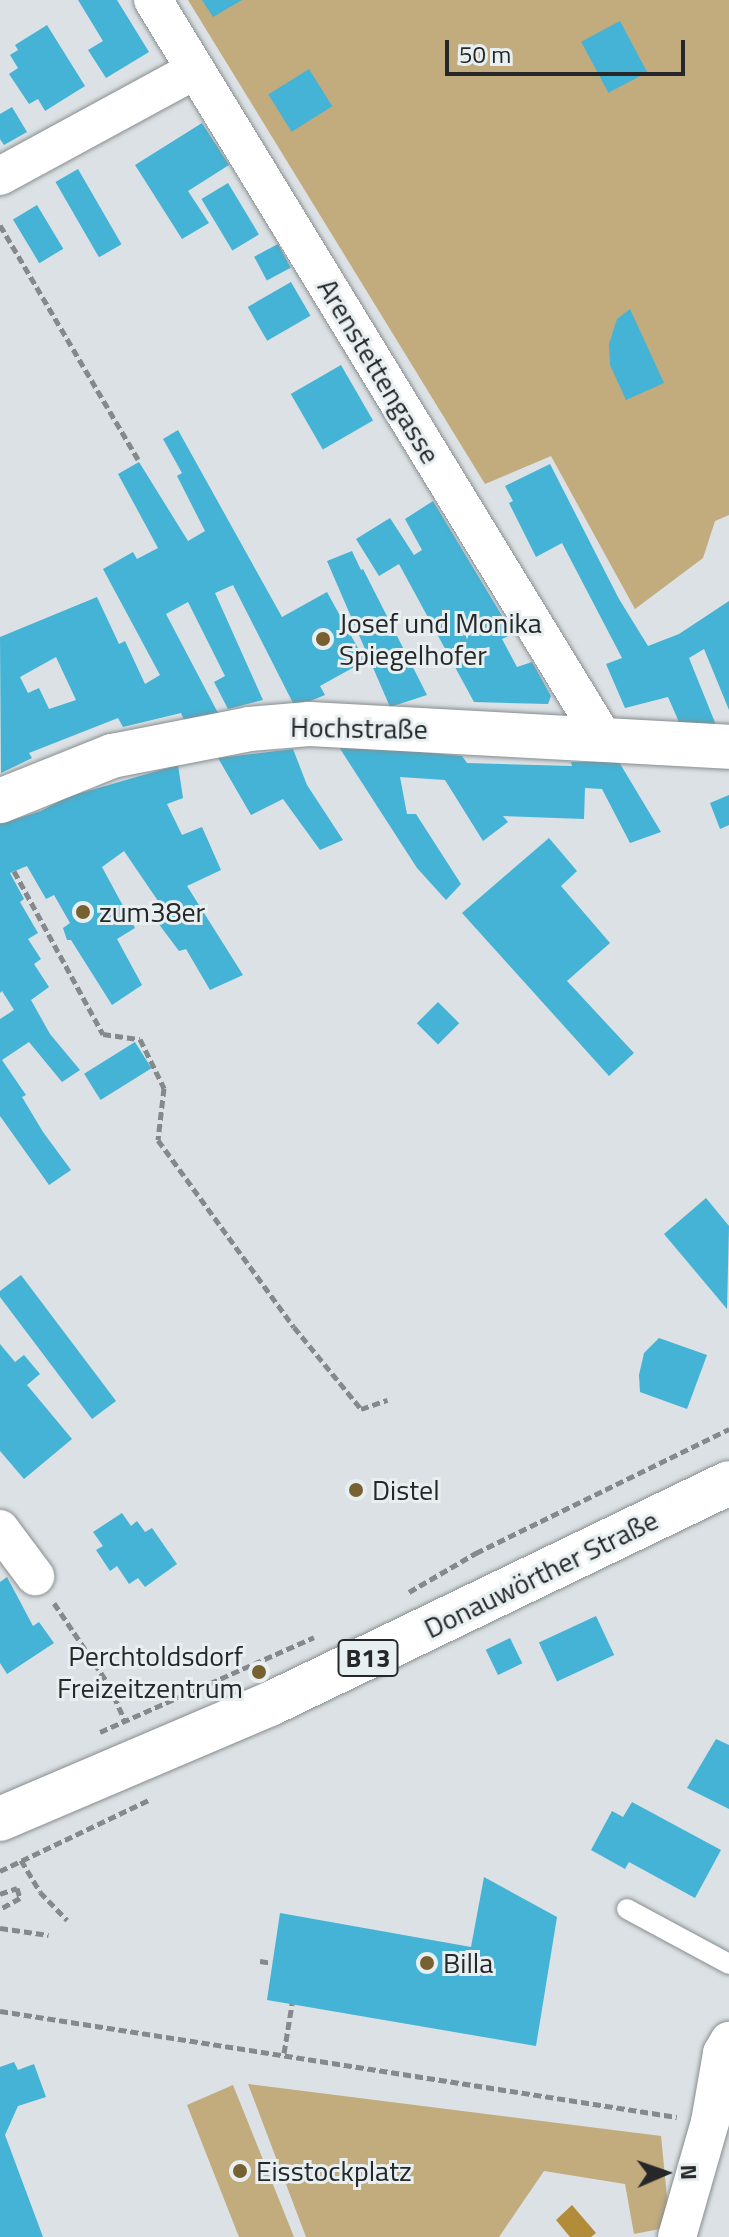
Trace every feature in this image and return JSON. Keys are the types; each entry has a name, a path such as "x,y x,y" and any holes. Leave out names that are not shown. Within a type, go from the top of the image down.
{"main road":[{"name":"Hochstraße","path":"0,801 112,756 249,729 309,724 729,747"},
{"name":"Donauwörther Straße","path":"0,1819 144,1760 299,1691 729,1483"}],"street":[{"name":"Arenstettengasse","path":"153,0 605,741"},
{"path":"0,176 195,70"},
{"path":"0,1529 35,1576"},
{"path":"677,2237 717,2111 722,2053 729,2041"}],"lane":[{"path":"627,1909 729,1964"}],"path":[{"path":"0,225 138,459"},
{"path":"14,871 103,1034 140,1039 164,1088 158,1140 294,1327 361,1409 387,1400"},
{"path":"396,1600 476,1553 729,1429"},
{"path":"35,1576 109,1685 144,1760"},
{"path":"96,1734 325,1632"},
{"path":"21,1860 40,1892 67,1920"},
{"path":"0,1894 17,1888 20,1898 0,1909"},
{"path":"0,1928 48,1935"},
{"path":"260,1961 272,1963"},
{"path":"284,2053 292,2004"},
{"path":"0,2011 717,2111"}],"shaded area":[{"path":"188,0 729,0 729,515 715,521 703,558 635,609 551,456 485,484"},
{"path":"248,2084 661,2136 670,2227 634,2234 625,2184 544,2171 499,2237 306,2237"},
{"name":"Eisstockplatz","path":"233,2085 294,2237 239,2237 187,2105"},
{"path":"572,2205 596,2233 591,2237 570,2237 556,2220"}],"building":[{"path":"78,0 117,0 149,52 106,78 88,50 103,41"},
{"path":"202,0 242,0 213,17"},
{"path":"620,21 647,72 608,93 581,42"},
{"path":"47,25 85,86 45,111 38,99 29,104 9,74 18,68 10,55 18,50 15,45"},
{"path":"309,69 332,106 292,132 268,94"},
{"path":"12,107 27,132 4,145 0,139 0,114"},
{"path":"202,123 229,165 188,191 209,223 182,239 135,165"},
{"path":"78,169 122,244 99,257 55,182"},
{"path":"228,183 259,234 232,250 201,199"},
{"path":"37,205 63,249 39,263 13,219"},
{"path":"278,244 291,268 267,281 254,257"},
{"path":"291,282 310,316 267,341 248,307"},
{"path":"630,309 664,383 626,400 610,365 609,344 617,319"},
{"path":"341,365 373,420 323,449 291,394"},
{"path":"178,430 282,617 327,592 365,661 320,686 325,695 295,707 233,585 215,593 263,700 228,709 214,682 225,676 188,602 166,614 218,713 185,722 181,713 123,727 118,718 29,753 32,758 1,773 0,637 97,597 119,644 125,641 145,684 160,675 103,569 133,552 137,559 158,548 118,474 139,462 188,541 205,531 177,476 182,473 163,439","holes":["56,657 76,700 49,709 39,688 28,693 20,677"]},
{"path":"550,464 619,599 648,646 679,634 729,601 729,710 704,649 689,658 716,725 682,729 668,697 625,708 606,664 622,658 562,543 536,557 509,503 513,501 505,486"},
{"path":"433,501 513,634 502,639 517,667 532,662 551,696 548,704 474,702 399,564 379,576 356,539 390,518 414,555 422,550 405,519"},
{"path":"352,551 427,695 390,707 327,561"},
{"path":"337,744 462,756 467,763 572,766 571,762 619,762 661,832 630,843 602,789 585,788 584,819 503,816 508,822 483,841 445,780 400,777 407,814 416,814 461,884 446,900 417,868"},
{"path":"293,749 307,785 343,840 320,850 283,799 251,815 218,758"},
{"path":"178,765 183,798 167,804 182,835 202,827 221,870 187,886 243,975 210,990 186,949 179,951 158,923 169,917 124,851 102,867 135,928 117,939 142,985 112,1005 71,940 67,940 63,928 70,923 54,895 46,899 27,866 10,873 24,899 20,902 38,933 28,939 41,959 34,964 49,987 31,1000 50,1034 80,1070 62,1082 29,1042 2,1060 26,1095 22,1097 43,1132 71,1170 49,1185 0,1116 0,1019 14,1010 2,991 0,993 0,824 41,811 67,797"},
{"path":"729,795 729,825 720,829 710,803"},
{"path":"549,838 577,871 561,886 610,943 567,981 634,1053 609,1076 462,913"},
{"path":"438,1002 459,1023 438,1044 417,1023"},
{"path":"135,1042 151,1068 101,1100 84,1074"},
{"path":"706,1198 729,1226 727,1309 664,1234"},
{"path":"21,1275 116,1401 92,1419 0,1297 0,1291"},
{"path":"659,1338 707,1355 687,1409 640,1392 639,1375 644,1353"},
{"path":"0,1344 15,1362 24,1355 40,1374 27,1385 72,1439 24,1479 0,1451"},
{"path":"122,1513 131,1526 137,1521 145,1532 152,1528 177,1564 145,1587 138,1578 129,1584 117,1566 110,1571 96,1550 103,1546 93,1532"},
{"path":"7,1577 33,1626 39,1622 54,1643 7,1674 0,1663 0,1582"},
{"path":"596,1616 614,1655 557,1682 539,1643"},
{"path":"510,1638 522,1663 498,1675 486,1650"},
{"path":"716,1739 729,1745 729,1809 687,1788"},
{"path":"632,1802 721,1850 695,1898 629,1862 625,1869 591,1850 612,1811 623,1817"},
{"name":"Billa","path":"484,1877 557,1917 536,2046 267,2000 280,1913 471,1947"},
{"path":"14,2062 18,2070 34,2064 46,2097 18,2106 5,2135 43,2237 0,2237 0,2067"}],"place":[{"name":"Josef und Monika Spiegelhofer","path":"323,639"},
{"name":"zum38er","path":"83,912"},
{"name":"Distel","path":"356,1490"},
{"name":"Perchtoldsdorf Freizeitzentrum","path":"259,1672"},
{"name":"Billa","path":"427,1963"},
{"name":"Eisstockplatz","path":"240,2171"}]}
